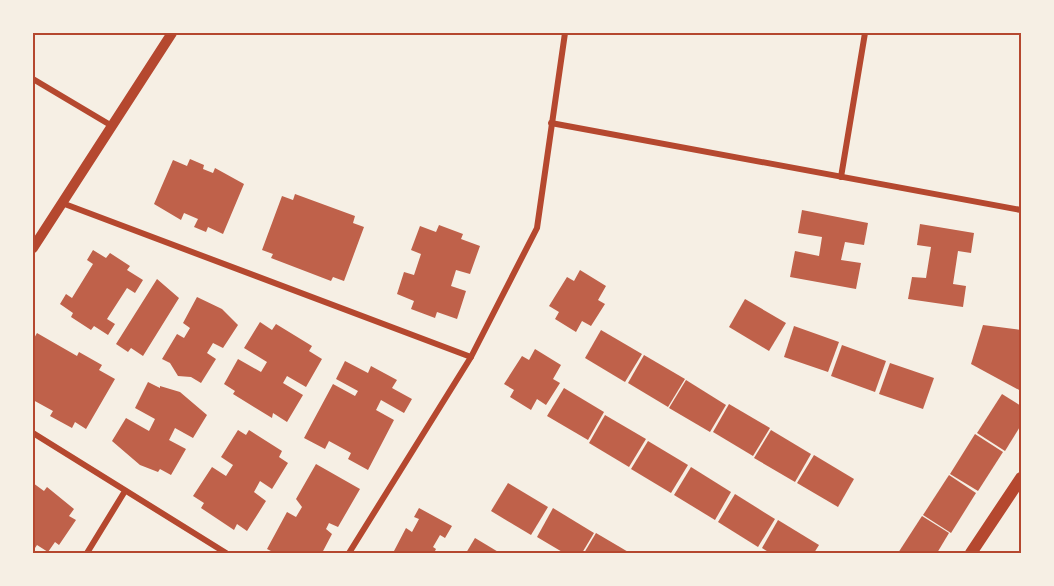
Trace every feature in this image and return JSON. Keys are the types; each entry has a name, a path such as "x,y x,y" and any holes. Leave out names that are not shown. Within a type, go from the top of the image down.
{"main road":[{"path":"971,553 1021,478"}],"street":[{"path":"33,248 60,202 113,126 172,33"},
{"path":"349,553 471,357 537,228 565,33"},
{"path":"842,177 865,33"},
{"path":"33,79 113,126"},
{"path":"551,123 1021,210"},
{"path":"60,202 471,357"},
{"path":"33,433 226,553"},
{"path":"87,553 125,490"}],"building":[{"path":"190,159 204,165 203,169 213,173 215,168 244,184 223,234 208,227 206,232 194,227 198,219 184,213 181,220 154,204 173,160 187,166"},
{"path":"295,194 355,216 353,223 364,227 344,281 333,277 331,281 271,258 273,254 262,250 282,196 293,200"},
{"path":"802,210 868,223 864,245 845,242 841,260 861,263 856,289 790,277 795,251 819,256 822,237 798,233"},
{"path":"920,224 974,233 971,253 958,251 953,284 966,286 963,307 908,299 912,277 926,278 931,247 917,245"},
{"path":"439,225 463,234 461,239 480,246 470,274 456,270 451,286 466,291 457,319 437,312 435,318 411,309 414,301 397,294 404,272 414,275 421,254 411,250 420,226 436,232"},
{"path":"93,250 106,258 110,253 130,266 127,270 143,280 135,293 127,288 107,319 115,324 108,335 94,326 91,330 71,317 73,313 60,304 66,294 72,298 93,264 87,260"},
{"path":"580,270 606,286 598,300 605,304 591,326 582,321 576,332 555,319 559,312 549,306 567,277 574,281"},
{"path":"157,279 179,298 143,356 131,348 128,352 116,344"},
{"path":"197,297 222,309 238,325 223,348 213,343 207,353 216,359 201,383 191,377 178,376 170,363 162,359 177,334 184,338 190,328 183,323"},
{"path":"745,299 786,323 769,351 729,327"},
{"path":"260,322 272,330 276,324 312,346 309,351 322,359 306,387 287,376 283,383 303,395 287,422 273,413 272,418 233,394 235,391 224,384 238,359 261,372 267,362 244,348"},
{"path":"983,325 1021,330 1021,391 971,364"},
{"path":"794,326 839,342 828,372 784,357"},
{"path":"601,330 642,354 625,382 585,358"},
{"path":"37,333 77,356 79,352 102,365 99,370 115,379 86,429 75,422 72,428 50,416 53,411 33,400 33,340"},
{"path":"842,345 886,361 875,392 831,376"},
{"path":"535,349 561,365 553,379 560,383 546,405 537,399 531,410 510,397 514,390 504,384 522,356 529,360"},
{"path":"644,355 685,379 668,407 628,383"},
{"path":"345,361 368,373 371,366 397,380 392,388 412,399 404,413 381,400 376,410 394,420 368,470 348,459 351,453 329,441 325,449 304,438 333,384 355,396 358,391 336,379"},
{"path":"890,363 934,378 923,409 879,394"},
{"path":"686,380 726,405 710,432 669,408"},
{"path":"148,382 160,388 160,386 180,392 207,415 193,438 175,428 169,440 186,449 171,475 160,469 158,472 140,465 112,441 126,418 149,431 155,419 135,408"},
{"path":"564,388 604,412 588,440 547,416"},
{"path":"1002,394 1021,406 1021,425 1005,451 977,433"},
{"path":"729,404 770,428 753,456 713,432"},
{"path":"605,415 646,439 629,467 589,443"},
{"path":"238,430 246,435 249,430 282,451 279,457 288,463 272,489 260,481 254,492 266,501 247,531 237,524 234,530 201,508 204,503 193,496 212,467 226,476 233,465 221,457"},
{"path":"771,430 811,454 795,482 754,458"},
{"path":"975,434 1003,452 978,491 950,474"},
{"path":"648,441 688,465 671,493 631,469"},
{"path":"814,455 854,479 838,507 797,483"},
{"path":"316,464 360,489 338,527 329,523 326,529 332,534 322,553 275,553 267,549 287,512 296,517 302,507 296,499"},
{"path":"691,467 731,492 715,520 674,495"},
{"path":"949,475 976,493 951,533 923,515"},
{"path":"33,483 44,491 47,487 74,509 69,516 76,520 59,545 55,542 48,552 37,545 33,551"},
{"path":"508,483 548,507 531,535 491,511"},
{"path":"735,494 775,519 758,547 718,522"},
{"path":"419,508 452,526 445,538 440,535 433,547 436,549 434,553 397,553 394,551 406,528 412,532 419,519 414,517"},
{"path":"553,508 594,533 582,553 564,553 537,537"},
{"path":"922,516 949,533 937,553 898,553"},
{"path":"778,520 819,545 814,553 770,553 762,548"},
{"path":"596,533 630,553 584,553"},
{"path":"475,538 500,553 466,553"}]}
